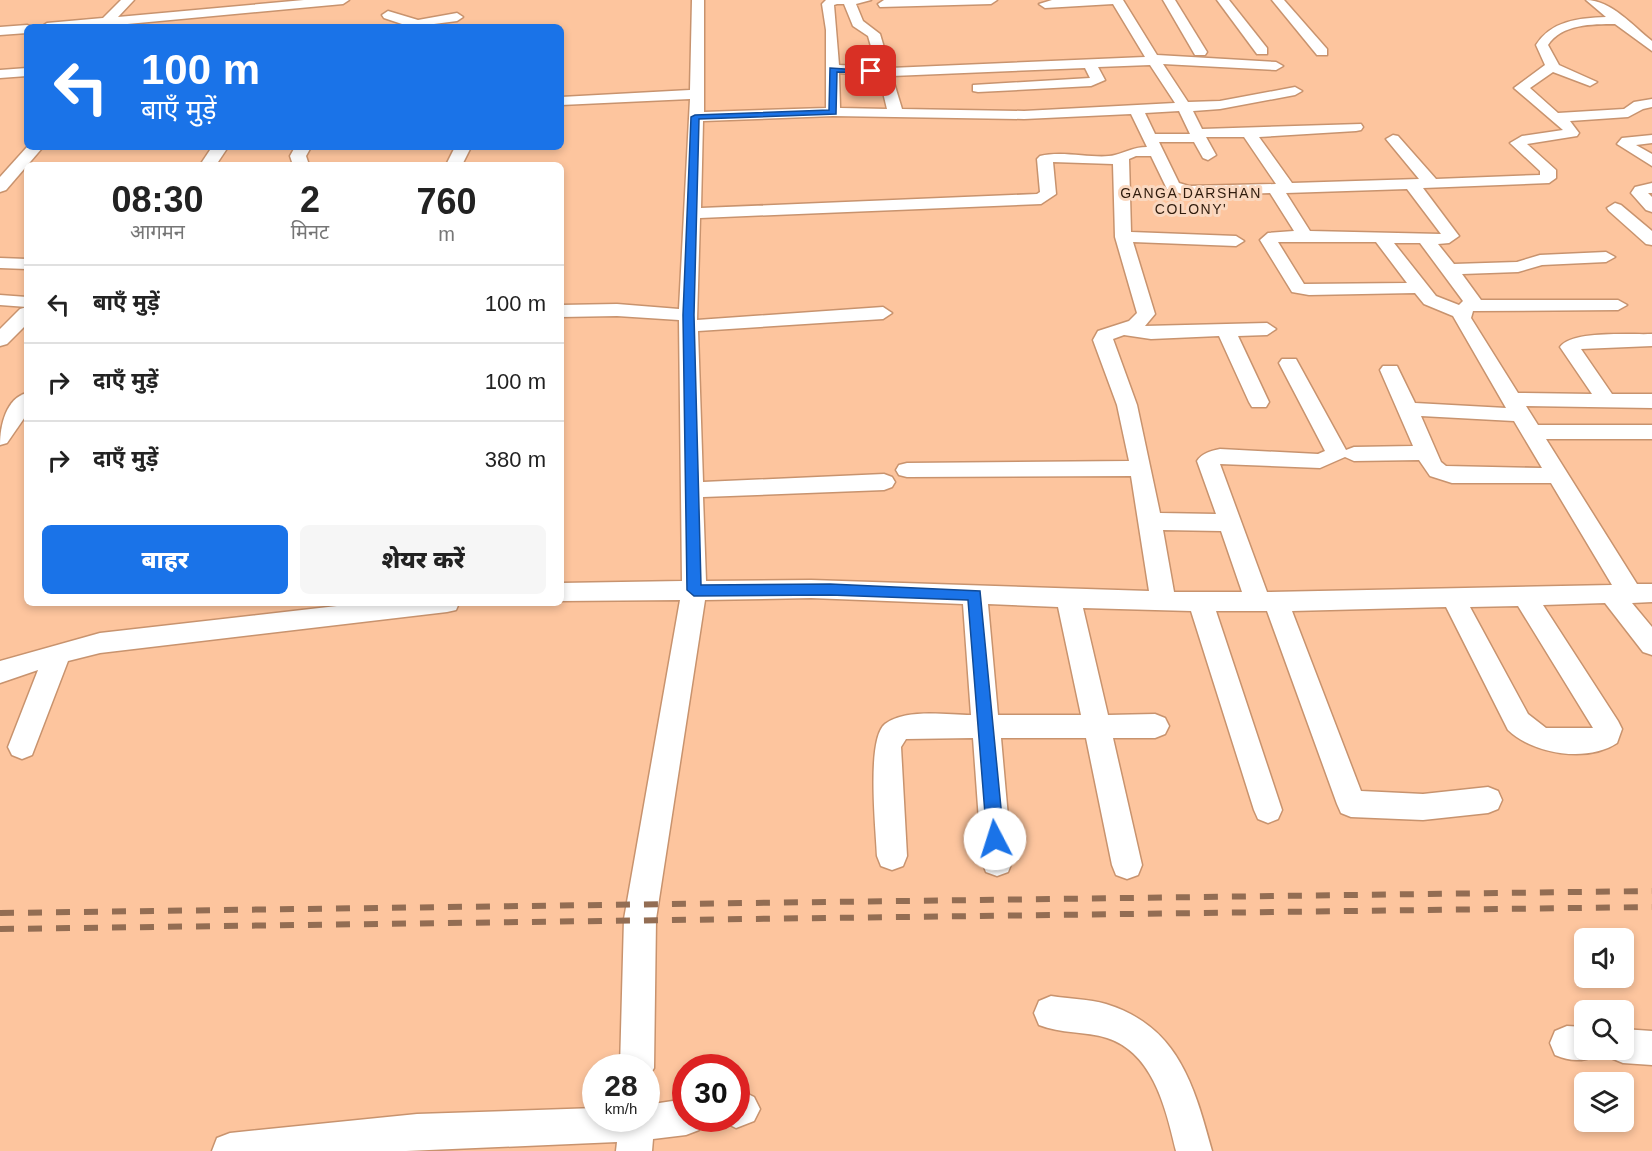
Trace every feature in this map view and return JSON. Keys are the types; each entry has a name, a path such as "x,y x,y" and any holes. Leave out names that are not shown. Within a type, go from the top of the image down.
{"street":[{"path":"106,22 128,0"},
{"path":"82,24 343,0"},
{"path":"637,1054 640,919 694,590 688,321 697,94 698,0"},
{"path":"849,0 857,23 873,31 896,114"},
{"path":"833,112 832,30 828,4 832,1 865,0"},
{"path":"884,4 991,0"},
{"path":"1045,4 1117,0 1184,107 1208,155"},
{"path":"1169,0 1200,52"},
{"path":"1223,0 1262,51"},
{"path":"1278,0 1322,52"},
{"path":"1592,0 1652,47"},
{"path":"145,19 153,7"},
{"path":"388,15 412,24"},
{"path":"175,24 182,16"},
{"path":"426,24 457,17"},
{"path":"1552,67 1552,61 1542,45 1546,39 1578,22 1619,20"},
{"path":"3,33 24,29"},
{"path":"1093,70 1153,60 1276,66"},
{"path":"1552,67 1590,82"},
{"path":"1136,109 1173,186 1181,190 1412,185 1548,178 1548,170 1517,144 1522,140 1572,133 1570,128 1521,88 1552,67"},
{"path":"833,69 885,72 1093,70 1163,73"},
{"path":"978,88 1091,82 1098,80 1093,70"},
{"path":"0,74 24,72"},
{"path":"695,117 833,112 1001,116 1184,107 1231,103 1295,91"},
{"path":"564,101 697,94"},
{"path":"1555,118 1628,113 1639,105 1652,103"},
{"path":"1163,601 1141,468 1127,405 1103,346 1105,335 1136,325 1146,314 1123,237 1121,160 1124,155 1153,145 1198,135 1356,127"},
{"path":"1249,132 1282,189 1305,236"},
{"path":"1393,139 1432,184"},
{"path":"1652,139 1628,141 1624,144 1652,161"},
{"path":"0,187 32,150"},
{"path":"693,213 1041,199 1048,194 1045,159 1058,157 1121,160"},
{"path":"1412,185 1451,236 1443,239 1305,236 1274,237 1268,240 1298,288 1309,290 1420,288"},
{"path":"1652,188 1641,190 1639,193 1652,207"},
{"path":"1615,208 1652,240"},
{"path":"1123,237 1236,241"},
{"path":"1381,238 1420,288 1436,304 1466,310 1618,304"},
{"path":"1425,238 1471,297 1462,318 1631,594 1652,645"},
{"path":"1449,269 1518,267 1540,260 1606,257"},
{"path":"0,262 24,264"},
{"path":"0,300 24,307"},
{"path":"564,311 617,310 688,321 883,313"},
{"path":"0,342 24,311"},
{"path":"1122,329 1151,333 1268,330"},
{"path":"1226,331 1259,402"},
{"path":"0,342 24,338"},
{"path":"1607,400 1570,347 1580,342 1652,340"},
{"path":"1289,363 1335,449 1336,455 1320,461 1220,456 1209,461 1230,524 1267,602 1351,804 1423,807 1488,801"},
{"path":"1390,370 1431,466 1444,474 1558,476"},
{"path":"1521,415 1607,400 1652,401"},
{"path":"0,438 24,403"},
{"path":"1407,409 1521,415 1652,432"},
{"path":"1354,454 1427,453"},
{"path":"907,470 1141,468"},
{"path":"692,490 884,482"},
{"path":"1149,522 1230,524"},
{"path":"564,592 822,590 1201,602 1526,598 1631,594"},
{"path":"975,595 997,862"},
{"path":"1455,599 1518,723 1526,731 1544,741 1601,739 1607,735 1608,729 1526,598"},
{"path":"1069,599 1127,865"},
{"path":"1201,602 1268,810"},
{"path":"0,672 58,653 100,643 421,606"},
{"path":"22,747 58,653"},
{"path":"892,856 887,747 889,736 896,730 909,727 1155,726"},
{"path":"1051,1013 1106,1022 1134,1034 1158,1056 1178,1092 1194,1151"},
{"path":"1634,1047 1652,1048"},
{"path":"230,1151 417,1132 582,1131"}],"railway":[{"path":"0,913 1652,891"},
{"path":"0,929 1652,907"}],"district":[{"name":"GANGA DARSHAN COLONY'","path":"1191,202"}],"route":[{"path":"871,71 833,69 833,112 695,117 693,239 688,315 694,590 830,590 975,595 995,839"}]}
